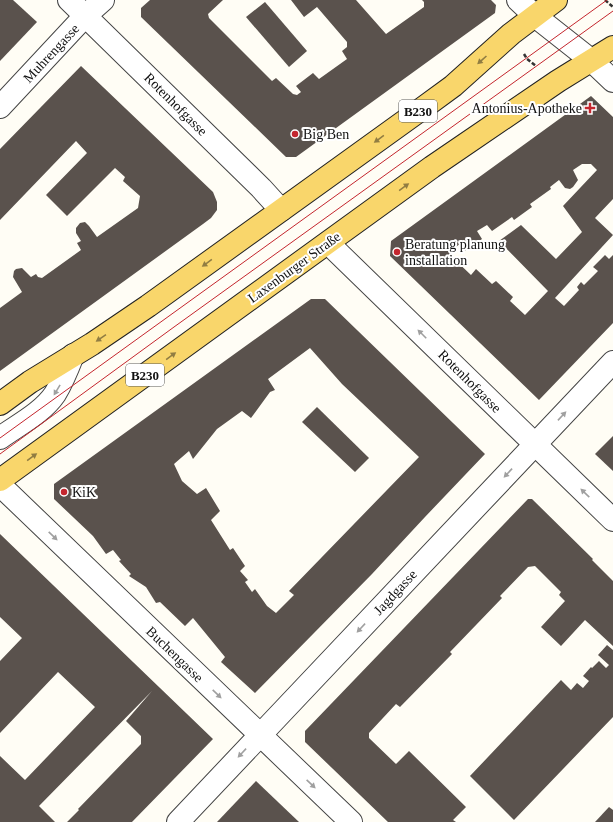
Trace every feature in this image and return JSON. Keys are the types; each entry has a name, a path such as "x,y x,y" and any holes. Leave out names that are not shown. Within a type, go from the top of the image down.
{"main road":[{"name":"B230","path":"0,404 30,382 125,322 452,86 511,34 556,0"},
{"name":"B230","path":"592,61 613,48"},
{"name":"Laxenburger Straße","path":"0,480 496,122 558,81 592,61"}],"street":[{"name":"Rotenhofgasse","path":"69,0 281,210"},
{"name":"Muhrengasse","path":"0,107 85,16 103,0"},
{"path":"518,0 535,16 592,61 613,81"},
{"name":"Rotenhofgasse","path":"328,242 613,520"},
{"path":"0,438 41,409 54,395 64,378 73,355"},
{"name":"Jagdgasse","path":"178,822 613,362"},
{"name":"Buchengasse","path":"0,485 351,822"}],"path":[{"path":"605,0 613,7"}],"building":[{"path":"0,0 13,0 37,22 0,61"},
{"path":"150,0 223,0 208,14 209,18 272,81 276,78 293,94 297,95 301,92 296,86 313,73 319,79 347,59 342,51 347,47 347,42 317,7 304,17 291,0 356,0 386,34 424,7 424,2 422,0 491,0 496,5 495,13 296,157 286,157 141,17 141,8"},
{"path":"265,2 307,51 289,67 246,17"},
{"path":"81,66 213,192 217,202 217,210 211,218 203,224 0,371 0,308 22,292 13,277 14,271 22,268 31,277 36,274 38,277 42,278 81,250 77,243 81,241 76,233 76,228 80,223 85,222 97,237 138,208 140,196 123,181 125,177 115,168 67,216 46,195 87,153 76,141 0,220 0,149"},
{"path":"591,96 613,117 613,199 595,218 613,235 555,298 564,306 579,290 577,287 581,282 584,285 598,271 593,267 605,255 609,259 613,255 613,323 539,400 390,256 391,241","holes":["582,164 591,164 597,170 563,206 582,232 556,259 521,225 499,241 548,291 525,315 510,301 513,297 496,281 492,284 476,269 471,275 450,255 451,250 460,244 465,251 482,239 477,231 487,225 492,231 512,217 514,220 532,207 530,204 551,189 550,187 559,180 565,188 570,189 578,180 573,170"]},
{"path":"311,299 325,299 485,454 372,574 255,693 221,662 225,657 193,618 185,626 160,602 156,603 146,587 129,576 131,574 119,561 121,560 113,550 106,554 93,536 54,499 54,484","holes":["310,348 342,384 419,457 289,591 294,595 276,613 267,606 255,589 252,592 245,582 248,580 240,571 245,566 233,548 230,550 211,520 220,511 206,488 197,494 182,481 174,464 189,451 193,459 217,429 242,411 251,418 270,392 275,390 268,379"]},
{"path":"317,407 369,458 355,472 302,422"},
{"path":"613,436 613,471 595,454"},
{"path":"528,499 532,499 593,559 592,560 613,581 613,646 585,620 561,646 541,627 565,601 559,595 561,592 535,566 528,567 500,596 502,598 450,652 452,654 400,707 396,704 369,733 369,738 396,764 409,751 466,807 453,820 456,822 388,822 305,742 305,731"},
{"path":"0,534 213,739 132,822 67,822 141,744 141,736 126,721 152,691 39,806 55,822 0,822 0,756 25,780 95,707 58,672 0,733 0,661 22,638 0,617"},
{"path":"607,645 613,650 613,717 514,820 470,776 561,680 571,690 577,683 583,688 589,681 583,676 591,667 592,668 599,661 606,668 609,665 598,655"},
{"path":"256,781 299,822 217,822"},
{"path":"609,807 613,810 613,822 595,822"}],"tram line":[{"path":"0,438 607,0"},
{"path":"0,454 613,11"}],"place":[{"name":"Antonius-Apotheke","path":"590,108"},
{"name":"Big Ben","path":"295,134"},
{"name":"Beratung planung installation","path":"397,252"},
{"name":"KiK","path":"64,492"}]}
